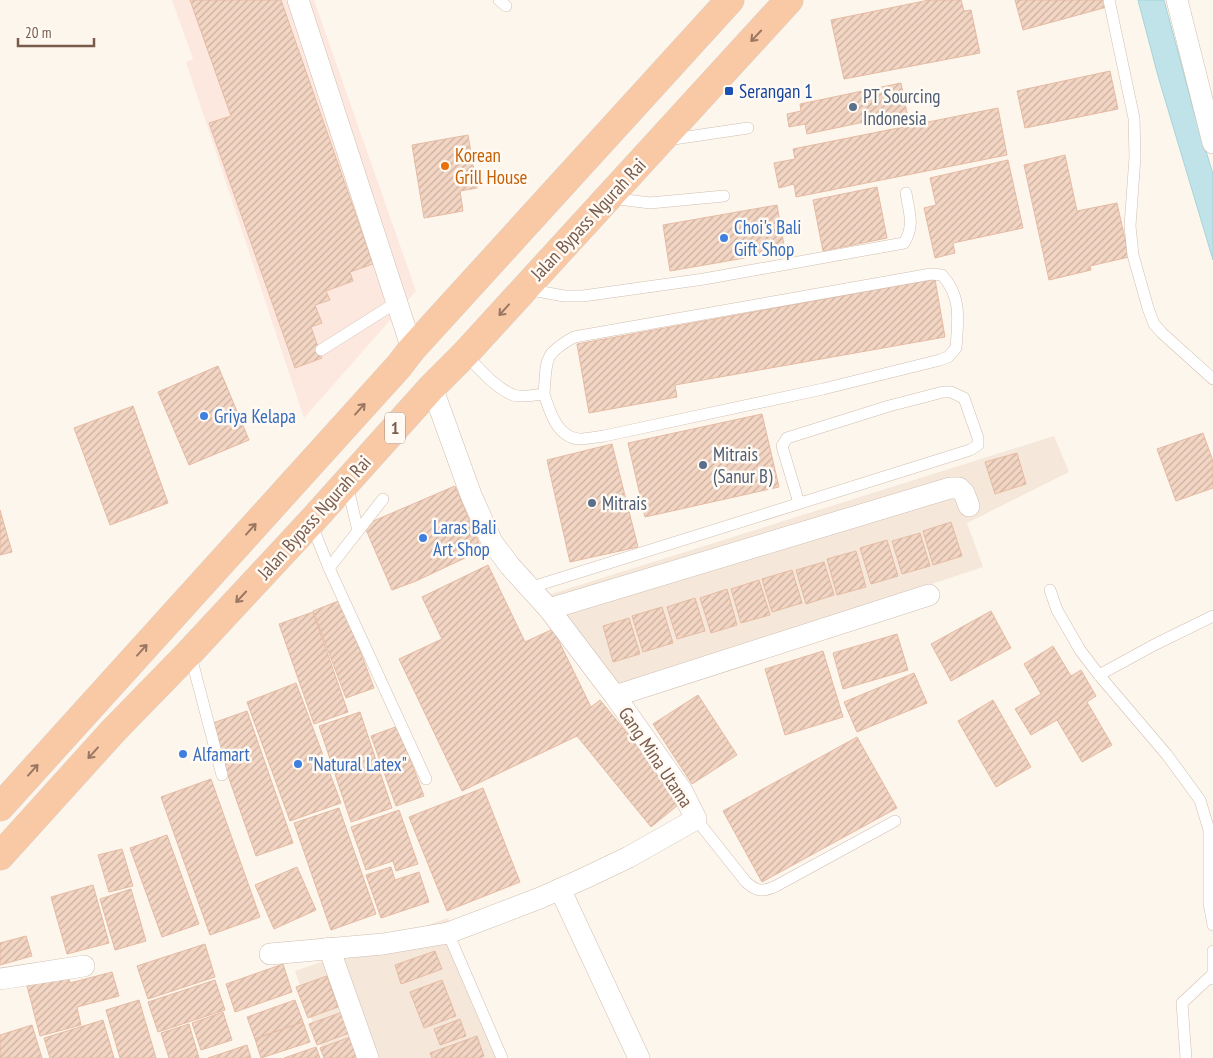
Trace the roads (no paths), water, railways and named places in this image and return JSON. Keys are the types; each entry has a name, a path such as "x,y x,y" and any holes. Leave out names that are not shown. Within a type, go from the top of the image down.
{"highway":[{"name":"Jalan Bypass Ngurah Rai","path":"0,806 730,0"},
{"name":"Jalan Bypass Ngurah Rai","path":"0,856 114,730 190,652 311,522 432,387 465,354 789,0"},
{"path":"88,709 114,730"}],"street":[{"path":"298,0 412,349"},
{"path":"1177,0 1213,142"},
{"name":"Gang Mina Utama","path":"270,954 384,944 448,933 560,890 629,857 696,819 682,791 616,696 549,609 510,566 492,542 481,520 432,387"},
{"path":"549,609 950,488 959,488 964,493 969,506"},
{"path":"616,696 929,595"},
{"path":"560,890 639,1058"},
{"path":"329,948 368,1058"},
{"path":"0,979 84,966"}],"lane":[{"path":"1109,0 1134,118 1135,157 1130,226 1133,255 1154,324 1213,379"},
{"path":"660,141 748,128"},
{"path":"524,288 564,296 583,296 704,279 904,243 910,233 911,221 906,193"},
{"path":"606,198 650,203 724,196"},
{"path":"931,274 942,275 950,284 958,308 956,348 948,357 940,360 823,389 604,436 579,439 565,435 552,419 544,394 547,358 557,346 574,337 931,274"},
{"path":"321,350 397,302"},
{"path":"465,354 494,382 513,395 544,394"},
{"path":"529,588 974,448 978,445 978,438 964,398 951,392 942,392 889,406 787,438 782,446 799,503"},
{"path":"347,482 358,531"},
{"path":"328,568 383,499"},
{"path":"311,522 328,568 426,780"},
{"path":"1050,590 1057,610 1080,650 1167,754 1200,800 1209,830 1209,902 1213,925"},
{"path":"1100,675 1154,645 1213,616"},
{"path":"190,652 222,775"},
{"path":"696,819 746,882 753,889 761,892 776,886 895,821"},
{"path":"448,933 502,1058"},
{"path":"1186,1058 1182,1003 1212,977 1213,951"}],"water":[{"path":"1138,0 1164,0 1213,174 1213,260 1158,76"}],"place":[{"name":"Serangan 1","path":"729,91"},
{"name":"PT Sourcing Indonesia","path":"853,107"},
{"name":"Korean Grill House","path":"445,166"},
{"name":"Choi's Bali Gift Shop","path":"724,238"},
{"name":"Griya Kelapa","path":"204,416"},
{"name":"Mitrais (Sanur B)","path":"703,465"},
{"name":"Mitrais","path":"592,503"},
{"name":"Laras Bali Art Shop","path":"423,538"},
{"name":"Alfamart","path":"183,754"},
{"name":"\"Natural Latex\"","path":"298,764"}]}
